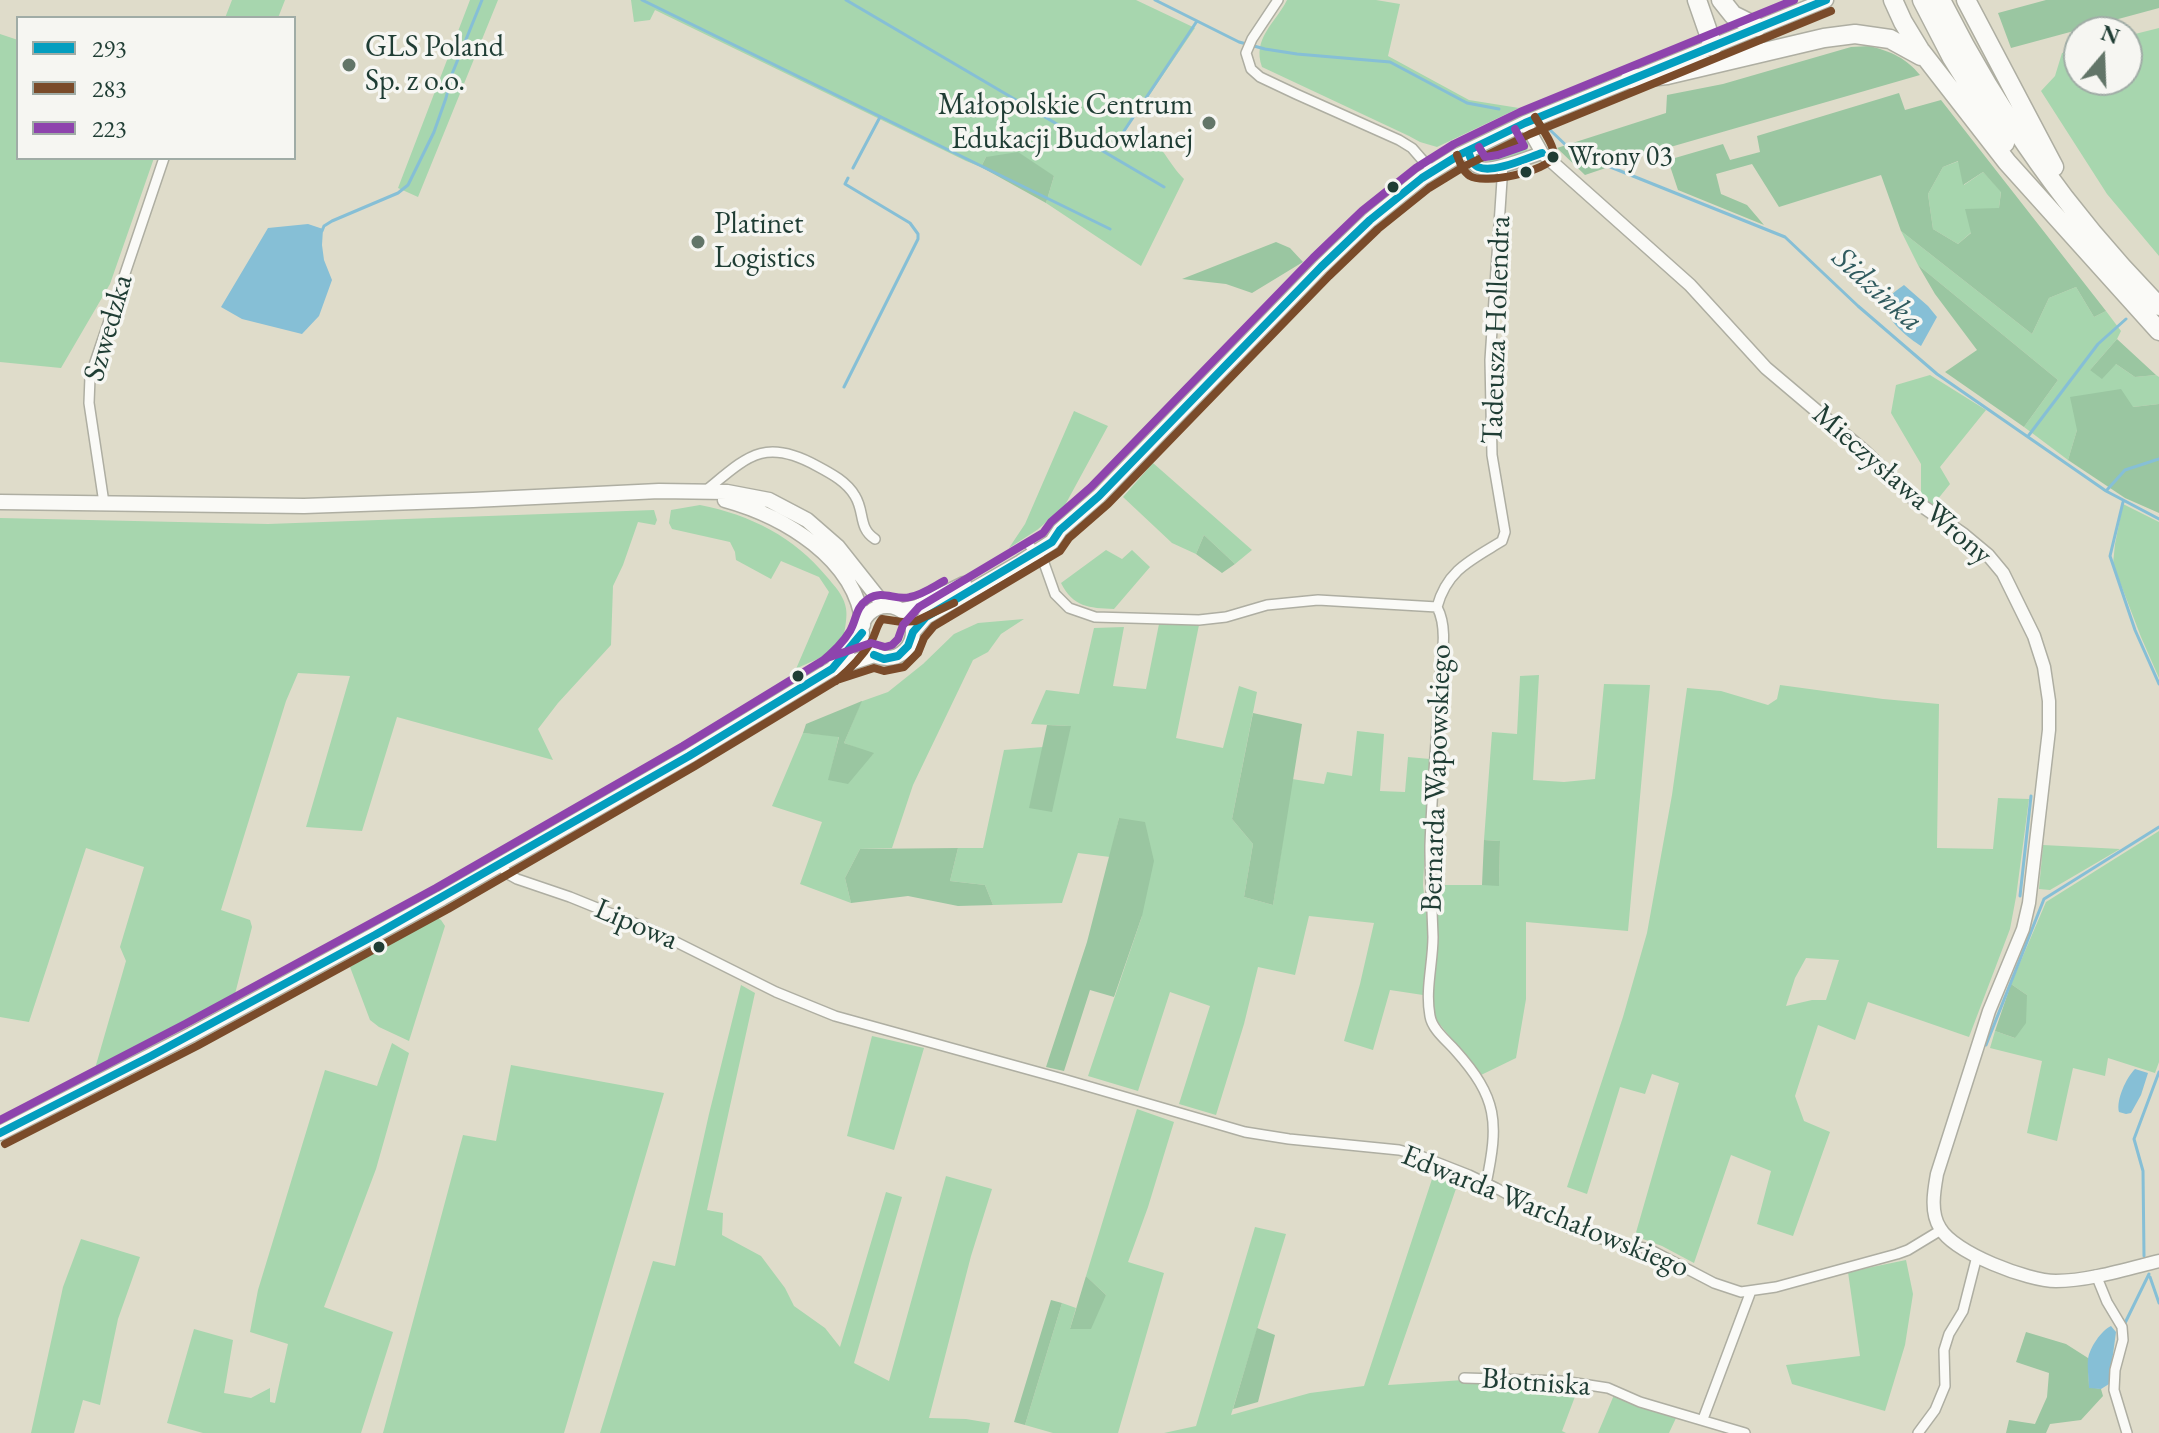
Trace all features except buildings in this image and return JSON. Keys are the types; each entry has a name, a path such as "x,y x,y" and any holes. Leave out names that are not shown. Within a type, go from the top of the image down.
{"highway":[{"path":"1697,0 1713,46"},
{"path":"1721,0 1733,15 1757,27"},
{"path":"1893,0 1911,37 2007,162 2159,331"},
{"path":"1922,0 1952,58 1998,132 2076,238"},
{"path":"1941,0 2033,155 2082,220 2159,306"},
{"path":"1966,0 2082,220"},
{"path":"1630,79 1667,75 1804,42 1855,34 1890,39 1930,62"}],"main road":[{"path":"701,492 764,513 817,546 842,574 858,599 865,646 884,659 898,656 926,617 1033,549 1045,535 1060,530 1099,496 1357,231 1432,171 1525,123 1826,0"},
{"path":"0,502 304,506 659,491 737,494 769,500 807,520 838,547 884,605 902,610 917,607 1033,549"},
{"path":"832,669 863,629 873,610 884,605"},
{"path":"902,610 913,632"},
{"path":"0,1133 252,1002 500,865 832,669 874,655"}],"street":[{"path":"1278,0 1246,53 1251,69 1260,77 1399,140 1412,148 1432,171"},
{"name":"Mieczysława Wrony","path":"1525,123 1542,153 1690,285 1766,368 1863,450 1918,503 1988,555 2003,573 2034,636 2044,667 2049,730 2029,903 2023,929 1989,1011 1937,1174 1934,1209 1941,1230"},
{"path":"1468,151 1478,167 1494,168 1542,153"},
{"name":"Szwedzka","path":"104,503 89,403 90,377 163,160"},
{"name":"Tadeusza Hollendra","path":"1437,607 1440,594 1452,574 1502,541 1505,532 1492,455 1490,360 1503,165"},
{"path":"701,492 753,455 774,451 796,455 847,484 857,499 862,524 875,539"},
{"path":"732,468 730,483 737,494"},
{"name":"Bernarda Wapowskiego","path":"1033,549 1044,563 1055,594 1069,608 1095,617 1199,620 1226,617 1267,605 1318,600 1437,607 1442,616 1444,648 1431,841 1433,939 1428,1000 1430,1020 1463,1060 1491,1104 1495,1129 1486,1184"},
{"name":"Lipowa","path":"500,865 517,879 654,931 772,990"},
{"name":"Edwarda Warchałowskiego","path":"772,990 862,1025 1245,1132 1399,1150 1418,1155 1486,1184 1567,1227 1605,1240 1649,1249 1714,1283 1741,1292 1776,1287 1897,1254 1941,1230"},
{"path":"1941,1230 1960,1248 2018,1274 2042,1280 2069,1281 2159,1261"},
{"path":"1918,1433 1935,1410 1945,1386 1944,1350 1949,1334 1963,1311 1977,1256"},
{"path":"2096,1275 2122,1327 2123,1340 2115,1370 2114,1390 2127,1433"},
{"path":"1703,1419 1751,1291"},
{"name":"Błotniska","path":"1464,1378 1563,1381 1608,1388 1640,1402 1745,1433"}],"green space":[{"path":"232,0 285,0 279,16 226,16"},
{"path":"470,0 498,0 418,197 398,188"},
{"path":"631,0 1136,0 1195,28 1123,134 1127,136 1142,130 1184,179 1141,266 1046,203 1054,176 986,157 981,167 966,161 655,10 650,20 634,22"},
{"path":"1287,0 1376,0 1400,4 1388,56 1469,100 1519,108 1437,147 1420,142 1262,67 1262,39"},
{"path":"2046,0 2159,0 2159,8 2129,16 2063,16 2063,34 2011,48 1998,13"},
{"path":"2159,28 2159,256 2107,194 2041,91 2055,76 2063,53 2063,96 2143,96 2143,32"},
{"path":"0,34 16,39 16,160 153,160 110,284 61,368 0,362"},
{"path":"1870,46 1898,56 1920,75 1653,152 1585,175 1557,148 1666,113 1667,95 1723,84 1851,47"},
{"path":"1899,93 1905,110 1941,100 2106,311 2094,317 2076,287 2049,298 2032,334 1901,231 1881,175 1779,207 1752,164 1716,174 1721,194 1747,205 1764,225 1678,190 1668,160 1723,144 1730,160 1760,152 1757,136","holes":["1958,161 1963,185 1983,172 2001,192 1999,208 1965,209 1971,233 1958,244 1933,229 1928,194 1943,167"]},
{"path":"1525,137 1529,142 1527,152 1493,163 1485,159 1483,155 1486,151"},
{"path":"1018,152 1054,176 1046,203 981,167 986,157"},
{"path":"1959,161 1964,185 1983,172 2001,191 1999,208 1958,244 1933,229 1928,194 1943,167"},
{"path":"1901,231 2032,334 2049,298 2076,287 2094,317 2106,311 2121,331 2090,370 2116,364 2135,377 2156,375 2159,377 2159,404 2133,407 2077,430 2068,460 2024,427 2058,380 1918,265"},
{"path":"1276,242 1290,248 1303,262 1252,293 1226,284 1182,279"},
{"path":"1918,265 2058,380 2024,427 1945,372 1977,350 1935,294"},
{"path":"2117,339 2156,375 2135,377 2116,364 2102,379 2090,370"},
{"path":"1930,375 1986,410 1940,467 1950,484 1933,505 1921,495 1921,464 1891,413 1896,385"},
{"path":"2121,389 2133,407 2159,404 2159,513 2125,498 2068,460 2077,430 2070,397"},
{"path":"1074,411 1108,426 1064,507 1009,548 1025,524"},
{"path":"1153,463 1252,550 1235,564 1204,535 1196,554 1172,543 1123,497"},
{"path":"2123,504 2159,522 2159,678 2113,564"},
{"path":"700,505 737,515 770,530 786,539 814,563 839,592 846,608 844,633 836,648 796,669 829,592 819,577 781,561 771,579 736,560 730,542 672,529 669,523 671,510"},
{"path":"654,510 655,525 638,522 613,586 611,645 538,729 553,760 397,717 362,831 306,827 350,676 298,673 286,701 221,910 250,920 252,927 235,994 94,1072 126,961 120,947 144,867 86,848 29,1022 0,1017 0,518 268,524"},
{"path":"1204,535 1235,564 1222,573 1196,554"},
{"path":"1106,550 1122,559 1132,550 1150,567 1114,609 1076,602 1061,583"},
{"path":"1024,619 1001,634 988,652 973,660 913,785 892,848 860,849 845,878 851,903 800,884 822,822 772,806 803,733 839,736 829,779 873,754 844,743 861,702 857,703 888,692 954,634 978,623"},
{"path":"1159,624 1199,625 1176,738 1223,748 1239,686 1257,692 1232,819 1253,844 1244,897 1273,905 1292,779 1324,784 1327,772 1352,776 1357,731 1384,734 1380,791 1405,792 1408,757 1430,759 1423,885 1429,938 1423,995 1390,990 1373,1050 1344,1041 1374,923 1309,916 1295,975 1258,967 1216,1115 1179,1104 1210,1006 1170,992 1138,1091 1088,1076 1142,916 1119,818 1110,857 1078,853 1062,903 993,905 985,885 950,881 958,848 983,848 1004,750 1043,747 1030,808 1070,726 1031,724 1046,690 1079,694 1094,628 1124,627 1113,686 1146,689"},
{"path":"1539,675 1533,780 1564,782 1595,779 1604,684 1650,685 1628,931 1526,922 1526,999 1516,1058 1481,1075 1433,1016 1431,996 1437,952 1431,885 1499,885 1500,841 1484,840 1492,732 1517,734 1520,676"},
{"path":"1780,685 1939,704 1937,848 1993,849 1998,798 2029,799 2016,897 2010,929 1969,1037 1868,1002 1855,1040 1818,1025 1795,1096 1804,1121 1830,1132 1793,1236 1757,1224 1771,1171 1731,1155 1694,1263 1635,1236 1679,1083 1652,1074 1645,1094 1620,1087 1587,1194 1567,1187 1647,933 1672,795 1687,688 1721,691 1768,705 1777,699","holes":["1806,958 1839,960 1826,1000 1786,1006 1795,978"]},
{"path":"862,701 844,743 874,753 848,784 828,780 839,737 803,733 806,724"},
{"path":"1253,713 1302,724 1273,905 1244,897 1253,844 1232,819"},
{"path":"1047,725 1071,726 1052,812 1029,808"},
{"path":"1119,818 1145,822 1154,861 1142,916 1114,997 1090,990 1064,1071 1046,1067 1087,942"},
{"path":"2159,831 2159,1062 2155,1073 2108,1058 2105,1076 2073,1068 2057,1141 2027,1133 2042,1061 1990,1048 1995,1031 2015,1038 2027,995 2011,984 2046,902"},
{"path":"1484,840 1500,841 1499,886 1482,885"},
{"path":"2043,845 2120,849 2050,890 2039,889"},
{"path":"958,848 950,881 985,885 993,905 958,906 908,896 851,903 845,878 860,849"},
{"path":"433,915 445,926 409,1041 370,1020 350,967"},
{"path":"2011,984 2027,995 2026,1023 2015,1038 1995,1031"},
{"path":"741,985 755,993 707,1210 723,1213 722,1235 761,1256 785,1288 794,1306 825,1328 840,1347 886,1192 902,1197 854,1363 889,1381 946,1176 992,1189 971,1256 929,1418 990,1423 988,1433 600,1433 653,1261 675,1266"},
{"path":"872,1036 924,1048 894,1150 847,1136"},
{"path":"392,1043 409,1053 376,1169 324,1307 393,1332 361,1433 203,1433 167,1423 194,1329 233,1340 224,1393 251,1398 270,1388 270,1402 275,1403 288,1344 250,1332 258,1290 325,1070 377,1086"},
{"path":"511,1065 664,1093 564,1433 383,1433 463,1135 496,1141"},
{"path":"1137,1109 1174,1122 1128,1262 1164,1273 1118,1433 1053,1433 1025,1425 1062,1303 1076,1308 1070,1329 1106,1295 1086,1276"},
{"path":"1433,1176 1459,1180 1388,1385 1464,1380 1579,1386 1562,1431 1566,1433 1164,1433 1196,1426 1255,1227 1286,1234 1231,1415 1310,1393 1364,1386"},
{"path":"81,1239 140,1257 118,1319 100,1405 83,1400 74,1433 31,1433 63,1287"},
{"path":"1906,1260 1913,1294 1905,1345 1885,1411 1792,1384 1786,1365 1860,1356 1848,1272"},
{"path":"1086,1276 1106,1295 1091,1329 1070,1329"},
{"path":"1051,1300 1062,1303 1025,1425 1014,1422"},
{"path":"1257,1328 1275,1335 1258,1402 1233,1409"},
{"path":"2026,1332 2066,1344 2088,1358 2089,1387 2101,1389 2103,1396 2081,1420 2050,1424 2046,1433 2006,1433 2009,1420 2035,1424 2047,1397 2049,1373 2016,1362"},
{"path":"1614,1395 1676,1418 1669,1433 1598,1433"}],"water":[{"path":"308,224 323,229 324,260 332,280 319,316 302,334 242,319 221,307 268,228"},
{"path":"1904,285 1937,317 1921,346 1899,328 1887,311 1888,299"},
{"path":"2135,1069 2148,1073 2141,1095 2131,1113 2126,1114 2119,1112 2120,1095"},
{"path":"2111,1326 2116,1332 2109,1384 2101,1389 2089,1388 2089,1354 2100,1335"}],"waterway":[{"path":"322,231 332,221 398,193 408,185 434,132 452,74 482,0"},
{"path":"642,0 1110,229"},
{"path":"846,0 1164,187"},
{"name":"Sidzinka","path":"1155,0 1239,42 1297,54 1390,62 1467,103 1499,109"},
{"path":"1124,131 1197,21"},
{"path":"853,168 880,117"},
{"name":"Sidzinka","path":"1548,128 1573,152 1785,237 1937,374 2106,491 2159,519"},
{"path":"844,387 918,239 910,223 845,184 848,178"},
{"path":"2029,435 2098,344 2126,319"},
{"path":"2106,491 2125,470 2159,459"},
{"path":"2123,502 2110,556 2135,630 2159,684"},
{"path":"2020,896 2031,796"},
{"path":"1986,1045 2044,899 2159,827"},
{"path":"2144,1256 2143,1171 2134,1139 2159,1072"},
{"path":"2125,1323 2149,1274"},
{"path":"2150,1277 2159,1303"}],"transit line":[{"name":"223","path":"0,1120 436,888 683,746 827,658 871,643 885,647 892,645 903,625 919,607 1043,533 1313,258 1362,211 1416,168 1454,144 1520,112 1794,0"},
{"name":"293","path":"874,655 884,659 898,656 926,617 1052,542 1060,530 1099,496 1321,267 1370,220 1422,178 1459,155 1525,123 1826,0"},
{"name":"283","path":"5,1144 197,1046 448,909 837,680 874,668 884,671 904,667 918,653 924,638 934,626 1060,551 1069,538 1108,504 1329,276 1378,229 1429,188 1465,166 1530,134 1831,11"},
{"name":"283","path":"1457,155 1465,172 1477,178 1501,178 1540,167 1549,162 1554,153 1535,117"},
{"name":"223","path":"1479,147 1485,157 1524,146 1515,129"},
{"name":"293","path":"1468,151 1474,164 1484,169 1542,153"},
{"name":"223","path":"820,663 844,640 858,610 868,599 879,595 914,596 944,581"},
{"name":"283","path":"836,681 864,653 882,619 916,621 954,603"},
{"name":"293","path":"0,1133 151,1056 375,935 689,756 832,669 862,633"}],"place":[{"name":"GLS Poland Sp. z o.o.","path":"349,65"},
{"name":"Małopolskie Centrum Edukacji Budowlanej","path":"1209,123"},
{"name":"Wrony 03","path":"1553,157"},
{"name":"Platinet Logistics","path":"698,242"}]}
